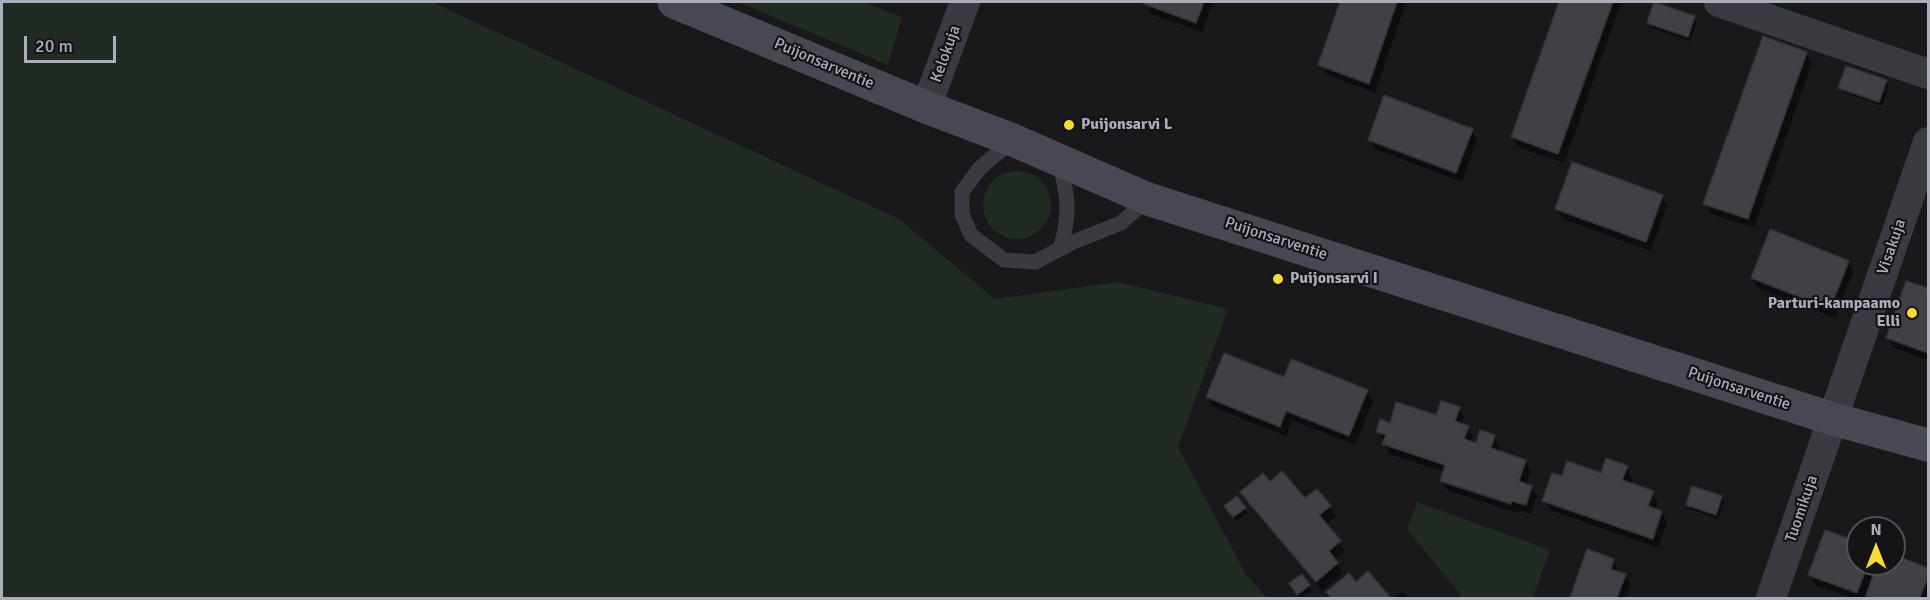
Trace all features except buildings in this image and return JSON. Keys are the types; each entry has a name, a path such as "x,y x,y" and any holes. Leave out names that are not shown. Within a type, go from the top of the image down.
{"main road":[{"name":"Puijonsarventie","path":"674,2 926,107 1014,140 1148,199 1833,419 1929,445"}],"street":[{"name":"Kelokuja","path":"926,107 965,2"},
{"path":"1719,2 1929,74"},
{"name":"Visakuja","path":"1833,419 1929,142"},
{"name":"Tuomikuja","path":"1771,598 1833,419"}],"lane":[{"path":"1014,140 980,168 963,192 962,214 971,235 1004,260 1035,262 1121,223 1148,199"},
{"path":"1059,159 1069,198 1067,227 1060,249"}],"shaded area":[{"path":"2,2 432,2 899,219 995,299 1118,282 1228,309 1178,447 1245,573 1267,598 2,598"},
{"path":"738,2 864,2 902,17 888,65"},
{"path":"1017,171 1030,174 1041,181 1048,192 1051,205 1048,218 1041,229 1030,236 1017,239 1004,236 993,229 986,218 983,205 986,192 993,181 1004,174"},
{"path":"1417,502 1550,550 1533,598 1463,598 1407,529"}],"place":[{"name":"Puijonsarvi L","path":"1069,125"},
{"name":"Puijonsarvi I","path":"1278,279"},
{"name":"Parturi-kampaamo Elli","path":"1912,313"}]}
